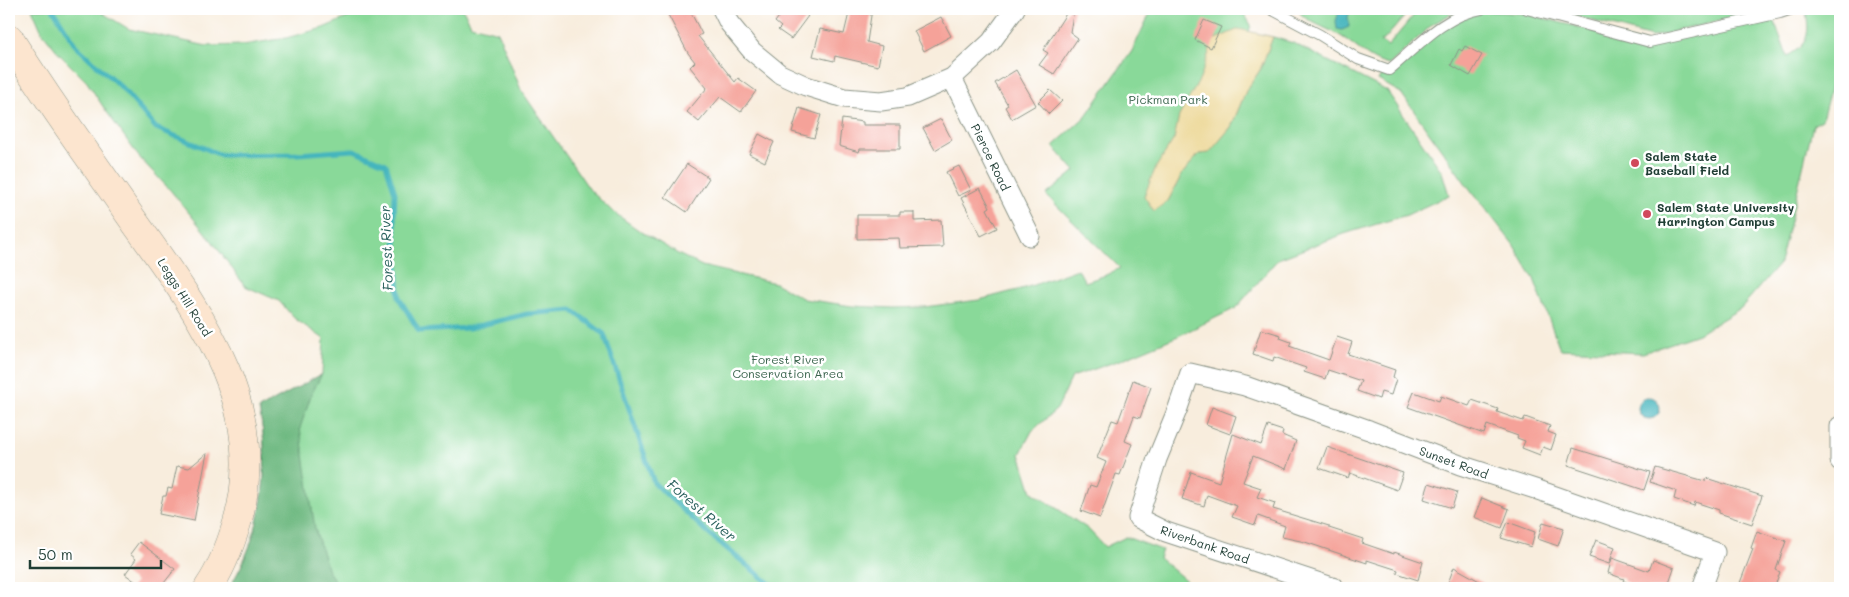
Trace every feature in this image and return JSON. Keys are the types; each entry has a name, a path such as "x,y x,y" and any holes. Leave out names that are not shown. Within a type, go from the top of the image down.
{"street":[{"path":"722,9 729,23 752,51 780,74 806,86 844,98 881,101 908,97 952,78 991,42 1015,9"},
{"name":"Leggs Hill Road","path":"9,38 64,122 162,259 206,330 234,386 246,445 246,476 241,509 233,535 223,562 208,588"},
{"name":"Pierce Road","path":"952,78 1030,236"},
{"name":"Sunset Road","path":"1190,373 1245,386 1460,465 1715,552 1702,588"},
{"name":"Riverbank Road","path":"1190,373 1157,459 1138,518 1166,532 1335,588"},
{"path":"1840,426 1840,461"}],"lane":[{"path":"1271,9 1320,35 1358,59 1389,70 1423,38 1439,27 1456,16 1481,9"},
{"path":"1527,9 1650,42 1792,9"}],"green space":[{"path":"32,9 96,9 129,29 207,46 243,45 286,38 323,28 368,9 463,9 471,25 498,32 521,90 590,190 612,211 637,229 702,266 775,283 804,299 852,306 924,307 979,300 1025,288 1078,269 1085,282 1120,268 1046,195 1075,171 1053,146 1085,117 1132,51 1152,9 1241,9 1251,25 1219,127 1175,178 1168,201 1182,174 1199,154 1209,152 1231,127 1246,91 1260,70 1273,37 1293,43 1387,91 1442,172 1449,195 1407,215 1344,234 1278,259 1236,308 1178,336 1072,377 1057,409 1032,431 1020,454 1032,492 1088,529 1105,547 1126,537 1162,550 1159,558 1195,588 229,588 249,547 261,502 264,455 259,409 322,374 324,339 294,318 279,301 245,286 212,241 171,191 139,157 87,82 61,56 42,32"},
{"path":"1296,9 1411,9 1384,40 1381,41 1388,46 1419,9 1460,9 1433,24 1389,65 1375,60 1339,35 1300,14"},
{"path":"1549,9 1605,9 1628,14 1688,12 1700,9 1769,9 1652,37"},
{"name":"Salem State Baseball Field","path":"1809,9 1840,9 1840,51 1822,120 1813,125 1780,263 1741,308 1698,334 1643,353 1560,349 1534,279 1513,244 1466,184 1401,93 1378,80 1381,75 1392,71 1425,41 1465,16 1484,11 1527,14 1648,45 1773,17 1787,56 1799,48 1806,38 1808,27 1806,12"},
{"path":"322,374 311,395 300,428 315,529 328,571 340,588 229,588 249,547 261,502 264,455 259,409"}],"sand":[{"path":"1239,29 1273,37 1260,70 1246,91 1231,127 1209,153 1199,154 1182,174 1168,201 1154,211 1144,196 1156,167 1174,139 1179,116 1200,79 1213,40"}],"water":[{"path":"1340,9 1350,9 1349,27 1342,30 1337,29 1336,21"},
{"path":"1649,397 1659,404 1660,408 1653,418 1649,419 1639,412 1638,408 1645,398"}],"building":[{"path":"665,9 689,9 702,34 698,36 735,82 738,78 756,91 741,112 720,97 699,122 687,112 707,88 690,67 695,62 688,53"},
{"path":"785,9 797,9 808,16 791,39 778,30 781,27 775,22"},
{"path":"850,9 872,9 867,42 882,46 878,66 835,56 834,61 813,56 820,29 844,34"},
{"path":"1069,9 1074,9 1070,32 1078,38 1054,74 1039,65 1048,53 1043,50"},
{"path":"941,17 951,36 924,51 914,31"},
{"path":"1204,20 1221,27 1211,48 1195,40"},
{"path":"1465,46 1482,55 1470,76 1451,65 1459,49 1462,51"},
{"path":"1016,70 1036,105 1012,119 1005,107 1008,105 995,83"},
{"path":"1050,90 1062,101 1049,114 1038,102"},
{"path":"799,108 821,115 814,138 792,132"},
{"path":"842,119 863,122 863,125 900,125 900,149 860,149 859,152 839,146"},
{"path":"941,119 952,140 935,150 923,128"},
{"path":"759,134 774,142 765,162 749,154"},
{"path":"687,164 709,178 687,212 665,197"},
{"path":"959,166 971,190 958,196 946,172"},
{"path":"980,188 990,207 987,209 997,228 981,236 961,198"},
{"path":"900,212 914,212 914,221 941,220 943,247 900,248 899,238 857,239 857,215 900,215"},
{"path":"1261,329 1281,335 1280,338 1291,342 1289,346 1329,360 1337,337 1352,342 1348,354 1395,370 1393,377 1396,379 1391,395 1381,392 1379,399 1357,391 1361,381 1328,370 1325,379 1304,372 1306,368 1274,357 1273,361 1253,354"},
{"path":"1133,380 1151,387 1140,418 1134,416 1125,441 1132,444 1120,475 1116,474 1100,518 1081,511 1090,485 1096,487 1106,462 1097,458 1112,420 1118,422"},
{"path":"1414,392 1439,401 1441,396 1469,406 1472,400 1498,409 1497,412 1523,421 1525,417 1550,426 1548,432 1556,435 1551,450 1543,447 1540,455 1522,448 1525,441 1517,438 1518,436 1487,425 1484,434 1408,407"},
{"path":"1212,407 1236,416 1230,434 1206,425"},
{"path":"1268,426 1283,431 1282,435 1296,441 1286,469 1253,456 1243,482 1261,488 1257,497 1275,503 1273,509 1329,526 1329,528 1363,539 1362,543 1423,562 1418,580 1397,573 1398,570 1367,560 1367,563 1305,542 1282,537 1285,526 1258,516 1255,525 1232,517 1237,506 1207,495 1204,506 1182,499 1191,472 1219,482 1233,434 1261,445"},
{"path":"1327,447 1403,473 1397,490 1350,473 1348,478 1319,468"},
{"path":"1573,448 1650,472 1644,490 1568,465"},
{"path":"207,453 194,521 159,514 163,496 166,496 168,488 172,489 177,466 189,468"},
{"path":"1655,467 1705,481 1706,478 1762,496 1752,524 1719,513 1719,510 1695,502 1694,506 1674,499 1676,491 1650,482"},
{"path":"1429,483 1457,492 1452,508 1424,499"},
{"path":"1482,498 1509,509 1502,528 1474,517"},
{"path":"1508,522 1535,532 1531,547 1501,538"},
{"path":"1543,522 1564,528 1558,546 1538,539"},
{"path":"1757,531 1786,541 1776,570 1780,572 1774,588 1738,588 1753,549 1751,548"},
{"path":"1596,540 1615,547 1609,564 1589,557"},
{"path":"139,542 175,569 158,588 131,588 136,582 125,574 136,559 130,554"},
{"path":"1612,558 1649,571 1653,560 1674,568 1667,588 1643,588 1608,573"},
{"path":"1454,567 1492,588 1456,588 1448,583"}],"waterway":[{"name":"Forest River","path":"53,9 76,46 122,88 156,128 221,155 298,154 354,150 386,164 395,193 394,215 399,298 419,331 469,328 527,314 572,310 604,334 654,483 709,534 775,588"}],"place":[{"name":"Salem State Baseball Field","path":"1635,163"},
{"name":"Salem State University Harrington Campus","path":"1647,214"}],"park label":[{"name":"Pickman Park","path":"1168,99"},
{"name":"Forest River Conservation Area","path":"788,366"}]}
